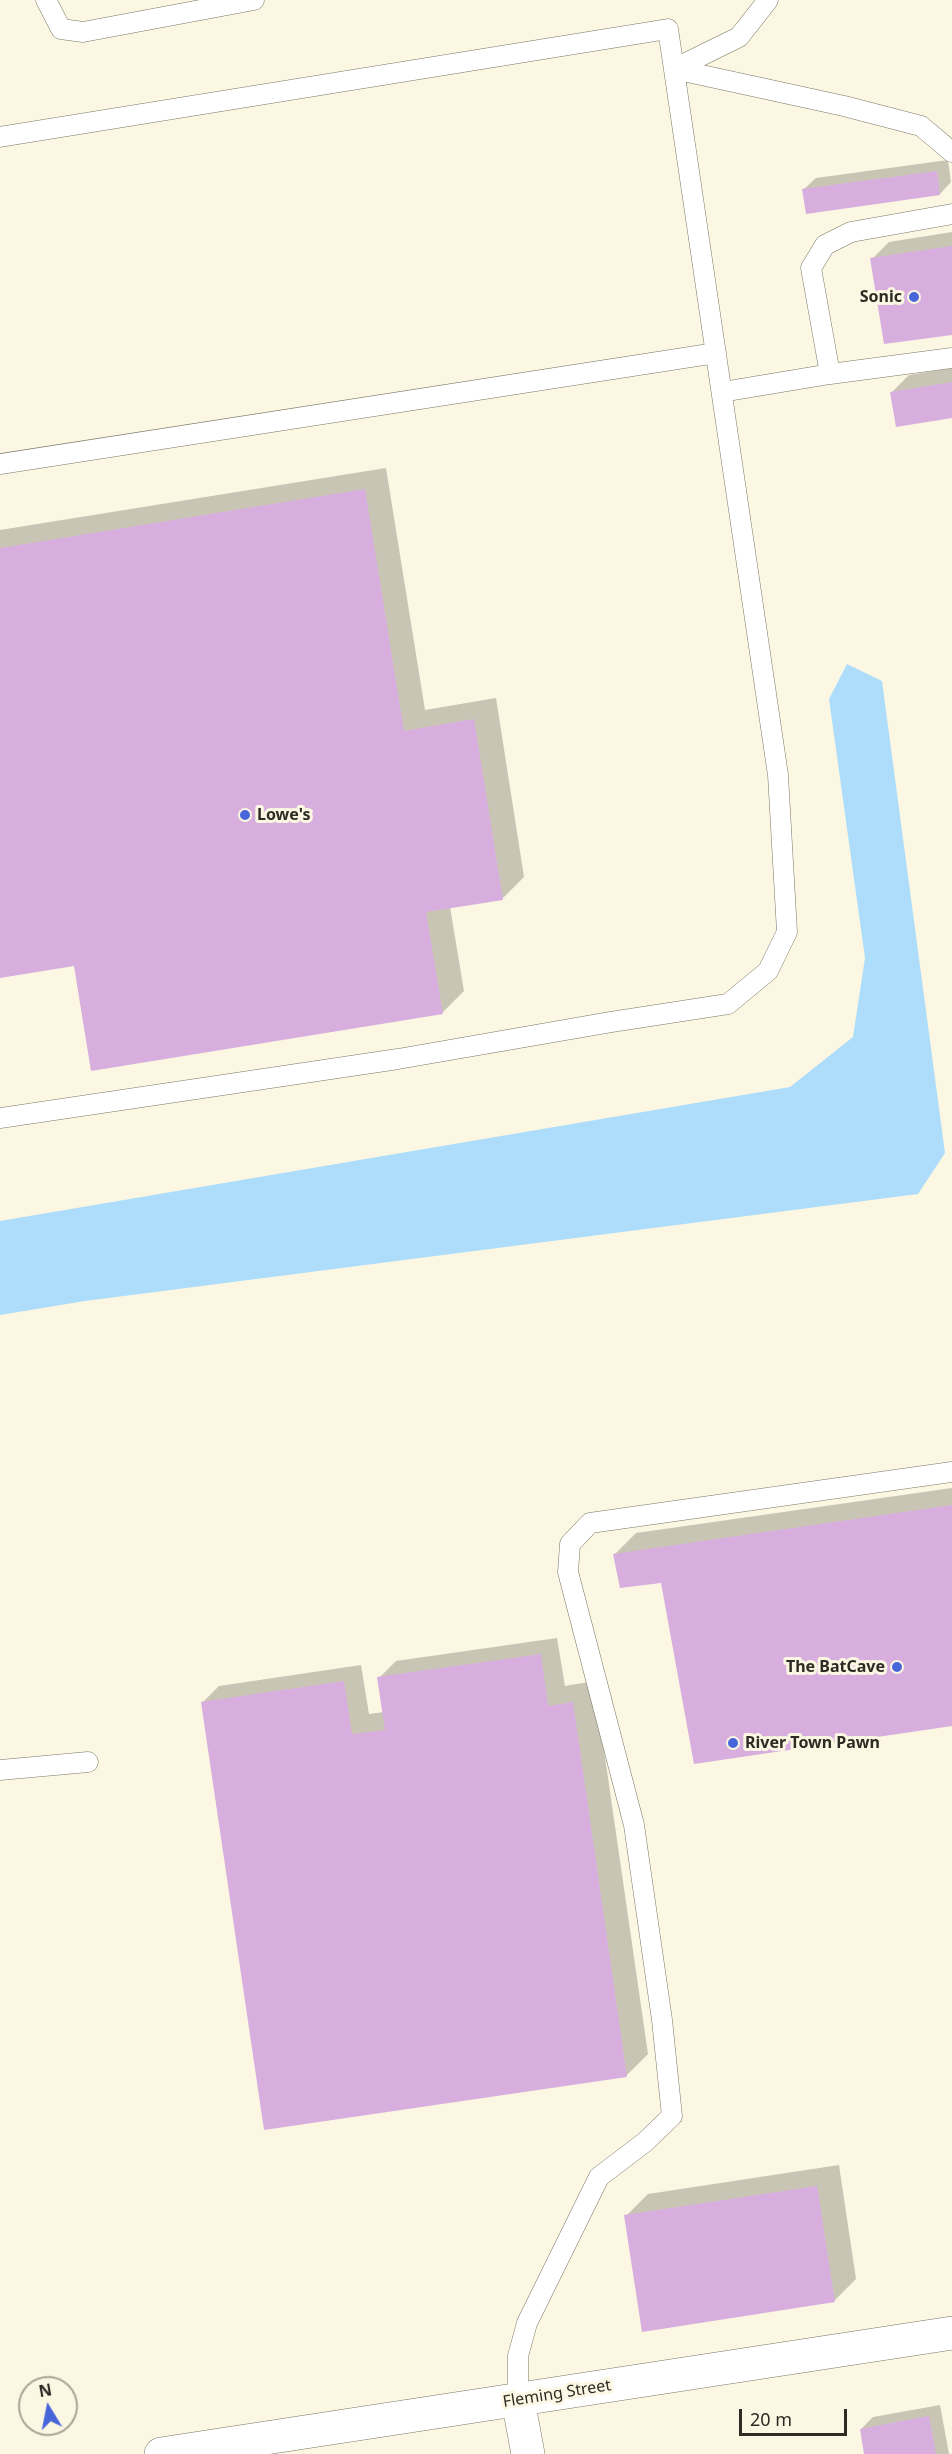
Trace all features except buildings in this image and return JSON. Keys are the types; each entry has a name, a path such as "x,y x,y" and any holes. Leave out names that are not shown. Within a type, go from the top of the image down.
{"street":[{"name":"Fleming Street","path":"161,2454 952,2333"},
{"path":"518,2400 528,2454"}],"lane":[{"path":"46,0 61,28 82,32 254,0"},
{"path":"674,69 739,37 768,0"},
{"path":"0,137 668,29 778,775 787,932 768,971 728,1004 399,1059 0,1118"},
{"path":"674,69 844,106 921,126 952,152"},
{"path":"830,374 810,268 825,245 851,232 952,214"},
{"path":"0,464 717,353"},
{"path":"722,392 830,374 952,358"},
{"path":"518,2400 518,2356 527,2323 599,2177 645,2142 672,2116 662,2020 634,1825 568,1572 570,1544 590,1523 952,1472"},
{"path":"0,1770 88,1762"}],"water":[{"path":"847,664 882,681 945,1153 918,1194 85,1301 0,1315 0,1221 790,1087 853,1037 865,958 829,699"}],"place":[{"name":"Sonic","path":"914,297"},
{"name":"Lowe's","path":"245,815"},
{"name":"The BatCave","path":"897,1667"},
{"name":"River Town Pawn","path":"733,1743"}]}
